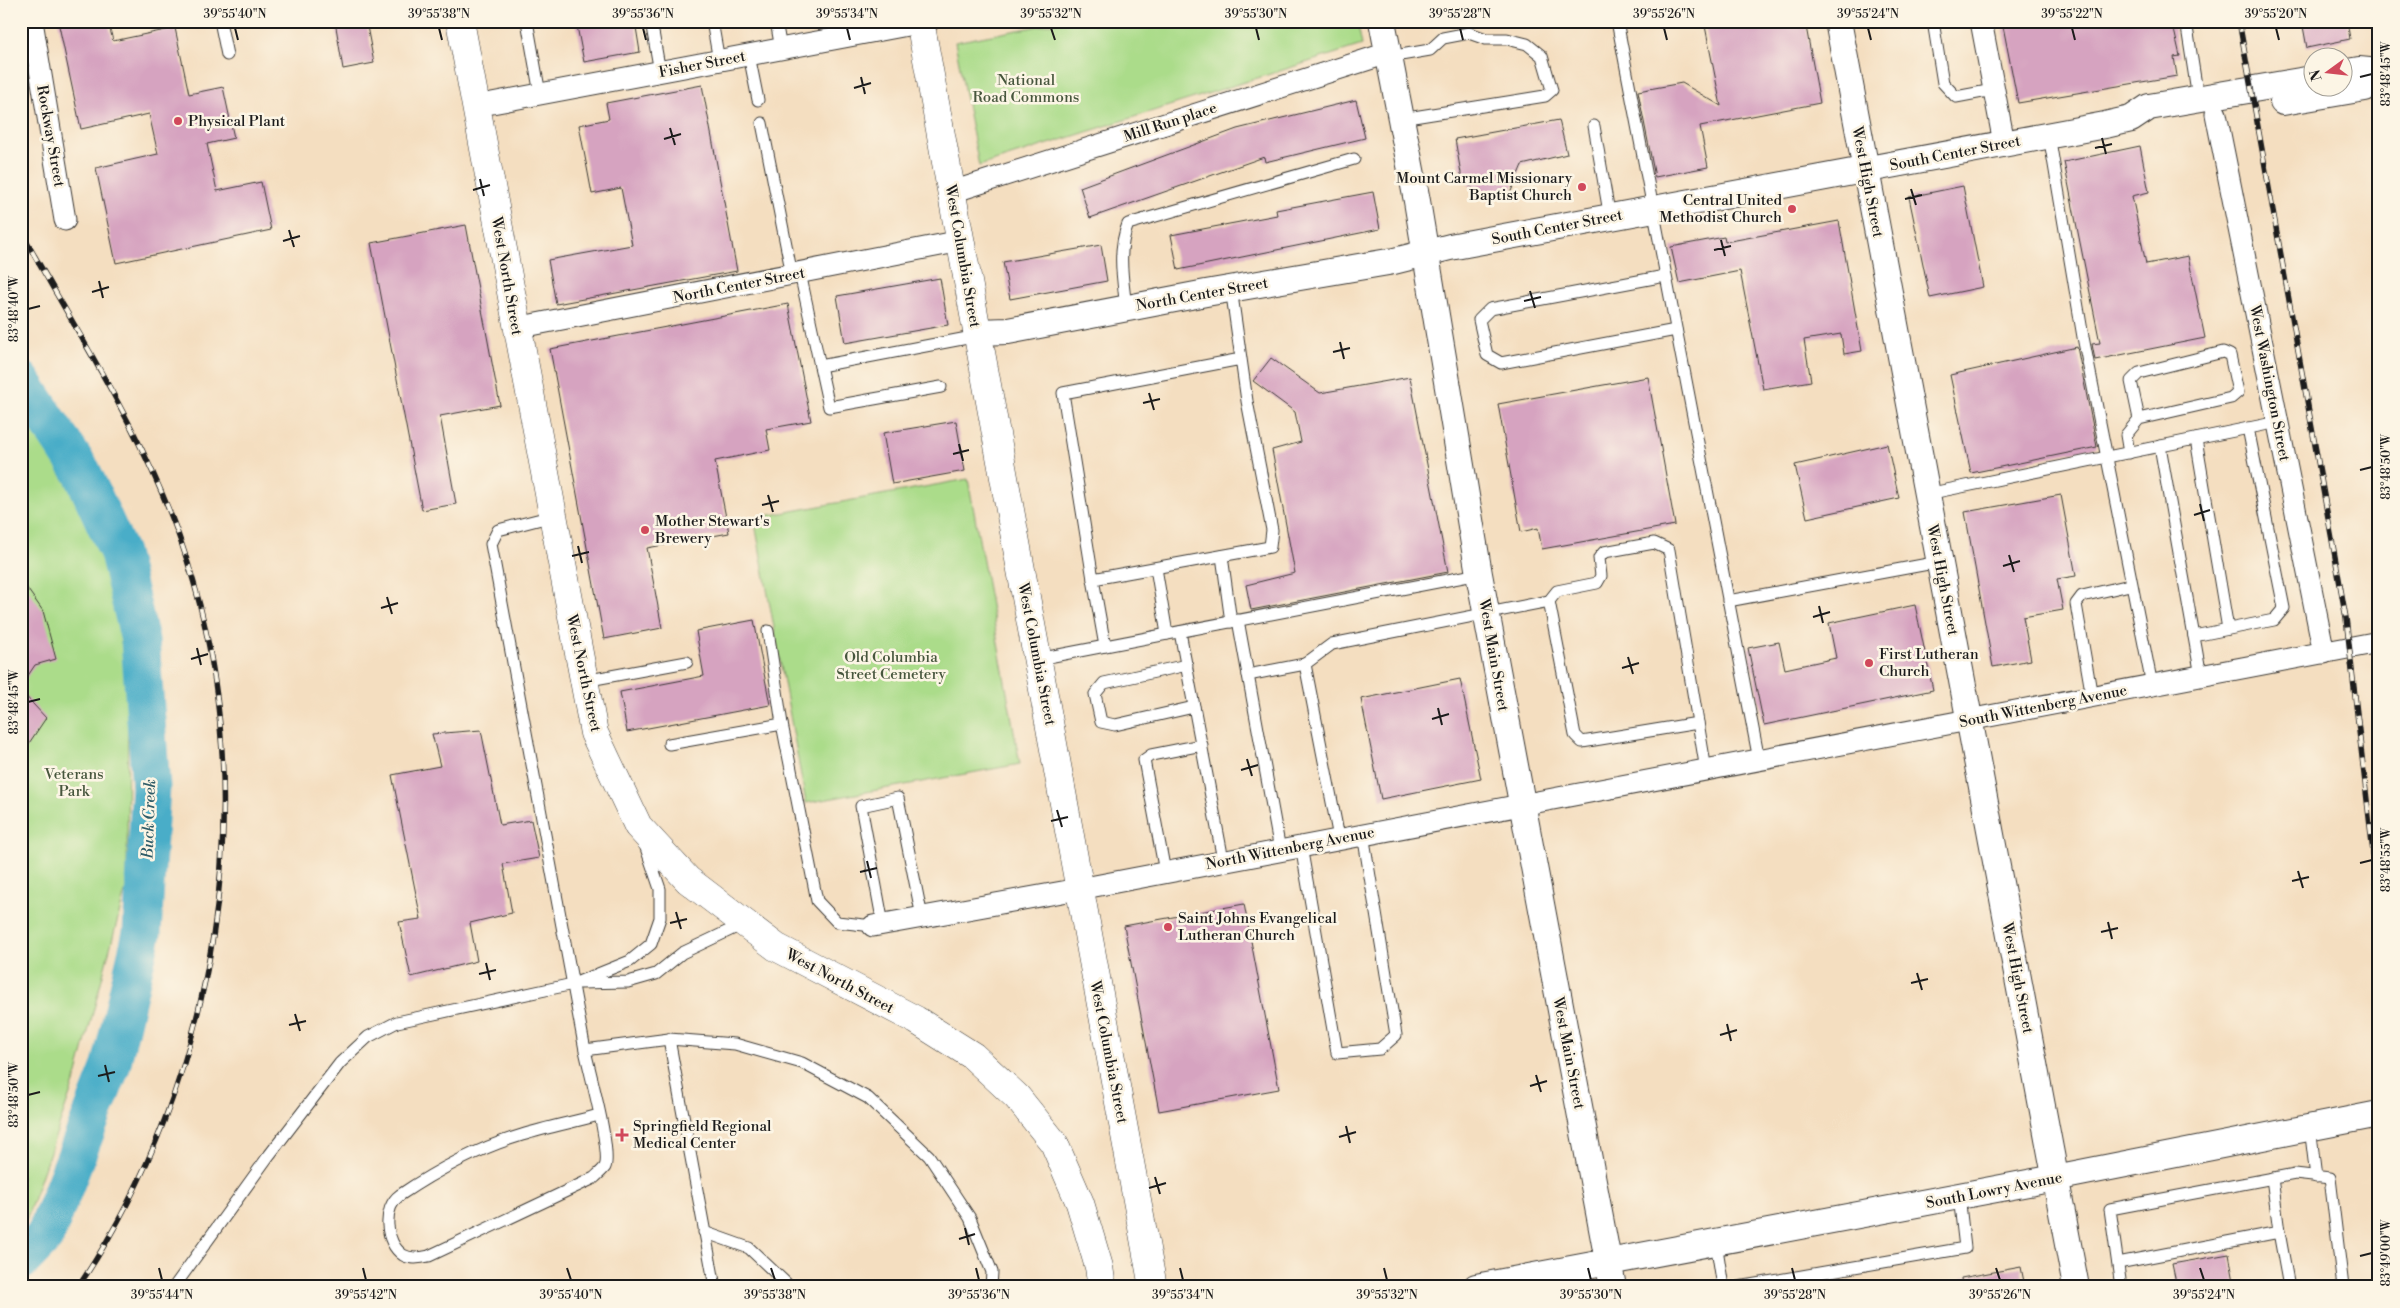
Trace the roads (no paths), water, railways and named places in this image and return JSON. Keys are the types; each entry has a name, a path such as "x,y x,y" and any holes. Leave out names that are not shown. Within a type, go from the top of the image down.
{"main road":[{"name":"West North Street","path":"460,21 516,328 594,733 638,826 688,880 776,946 916,1020 973,1056 1016,1097 1054,1143 1080,1203 1099,1267 1102,1287"},
{"name":"West Columbia Street","path":"923,22 961,242 1153,1287"}],"street":[{"name":"Rockway Street","path":"32,21 65,220"},
{"name":"West Main Street","path":"1382,21 1426,253 1479,574 1610,1274"},
{"name":"West High Street","path":"1838,21 2076,1287"},
{"path":"1981,21 2004,143"},
{"name":"Fisher Street","path":"476,106 923,22"},
{"name":"Mill Run place","path":"952,192 1388,55"},
{"path":"2352,71 2379,72"},
{"name":"South Center Street","path":"2207,106 2365,88 2379,78"},
{"name":"South Center Street","path":"1426,253 2132,119 2152,124 2207,106 2302,82"},
{"name":"West Washington Street","path":"2207,106 2278,422 2324,653"},
{"name":"North Center Street","path":"516,328 961,242"},
{"name":"North Center Street","path":"978,334 1008,331 1426,253"},
{"name":"South Wittenberg Avenue","path":"1706,770 2379,642"},
{"name":"North Wittenberg Avenue","path":"878,925 1079,889 1223,860 1706,770"},
{"name":"South Lowry Avenue","path":"1476,1287 1610,1274 1716,1242 2379,1114"}],"lane":[{"path":"220,21 226,55"},
{"path":"527,21 540,94"},
{"path":"651,21 660,72"},
{"path":"712,21 719,61"},
{"path":"776,21 781,49"},
{"path":"1616,21 1759,760"},
{"path":"1933,21 1943,83 1956,96 1994,90"},
{"path":"2186,21 2207,106"},
{"path":"2376,21 2379,38"},
{"path":"1388,55 1430,50 1443,38 1469,33 1486,39 1507,39 1527,44 1542,56 1552,90 1545,96 1401,119"},
{"path":"749,55 758,100"},
{"path":"762,123 828,407 941,387"},
{"path":"1594,126 1610,218"},
{"path":"2049,135 2130,585 2152,685"},
{"path":"1126,308 1121,266 1123,238 1128,224 1354,159"},
{"path":"1665,276 1490,309 1479,320 1487,355 1501,363 1676,330"},
{"path":"1093,579 1270,547 1272,530 1241,359 1231,288"},
{"path":"820,366 978,334"},
{"path":"2129,453 2126,435 2139,419 2231,398 2238,392 2230,355 2223,352 2139,373 2131,381 2139,419"},
{"path":"1105,646 1063,393 1241,359"},
{"path":"1927,494 2278,422"},
{"path":"2194,636 2274,620 2284,608 2248,428"},
{"path":"2196,439 2228,629"},
{"path":"2160,446 2201,676"},
{"path":"552,516 498,530 491,544 584,1050 599,1115 607,1150 605,1166 594,1178 429,1256 417,1259 403,1255 393,1241 387,1223 389,1209 398,1197 471,1154 521,1135 599,1115"},
{"path":"1248,675 1305,664 1332,644 1549,601 1557,591 1597,583 1601,576 1599,558 1604,552 1654,543 1669,550 1706,770"},
{"path":"1222,556 1234,621 1248,675 1280,850"},
{"path":"1728,601 1939,562"},
{"path":"1156,568 1167,634"},
{"path":"1038,659 1479,574"},
{"path":"2092,696 2076,604 2082,596 2130,585"},
{"path":"1549,601 1575,735 1582,742 1698,723"},
{"path":"768,631 782,724 817,901 837,922 878,925 862,806 898,798 922,917"},
{"path":"1180,632 1223,860"},
{"path":"584,680 686,662"},
{"path":"1305,664 1339,838"},
{"path":"1187,666 1104,683 1095,694 1101,722 1115,725 1194,707"},
{"path":"669,744 782,724"},
{"path":"1165,872 1144,760 1151,755 1202,745"},
{"path":"174,1287 267,1158 340,1063 368,1037 397,1022 573,984 630,961 651,944 660,918 660,889 638,826"},
{"path":"1301,846 1337,1053 1380,1049 1396,1035 1363,834"},
{"path":"573,984 628,982 656,974 682,953 745,923"},
{"path":"584,1050 669,1039 735,1044 802,1063 868,1098 929,1156 970,1218 992,1272 992,1287"},
{"path":"669,1039 715,1287"},
{"path":"2310,1127 2316,1177"},
{"path":"2121,1287 2110,1209 2295,1174 2330,1178 2343,1287"},
{"path":"2272,1178 2288,1287"},
{"path":"1738,1287 1965,1248 1959,1196"},
{"path":"704,1232 749,1248 786,1282 787,1287"},
{"path":"2118,1263 2279,1232"},
{"path":"1716,1242 1723,1287"}],"waterway":[{"name":"Buck Creek","path":"21,380 82,472 119,553 140,640 151,787 142,933 111,1066 45,1236 21,1261"}],"railway":[{"path":"2239,21 2346,618 2379,904"},
{"path":"21,232 113,393 154,475 172,517 187,560 210,651 222,745 223,840 213,936 194,1029 164,1120 126,1207 78,1287"}],"place":[{"name":"Physical Plant","path":"178,121"},
{"name":"Mount Carmel Missionary Baptist Church","path":"1582,187"},
{"name":"Central United Methodist Church","path":"1792,209"},
{"name":"Mother Stewart's Brewery","path":"645,530"},
{"name":"First Lutheran Church","path":"1869,663"},
{"name":"Saint Johns Evangelical Lutheran Church","path":"1168,927"},
{"name":"Springfield Regional Medical Center","path":"622,1135"}],"park label":[{"name":"National Road Commons","path":"1026,88"},
{"name":"Old Columbia Street Cemetery","path":"891,666"},
{"name":"Veterans Park","path":"74,782"}]}
